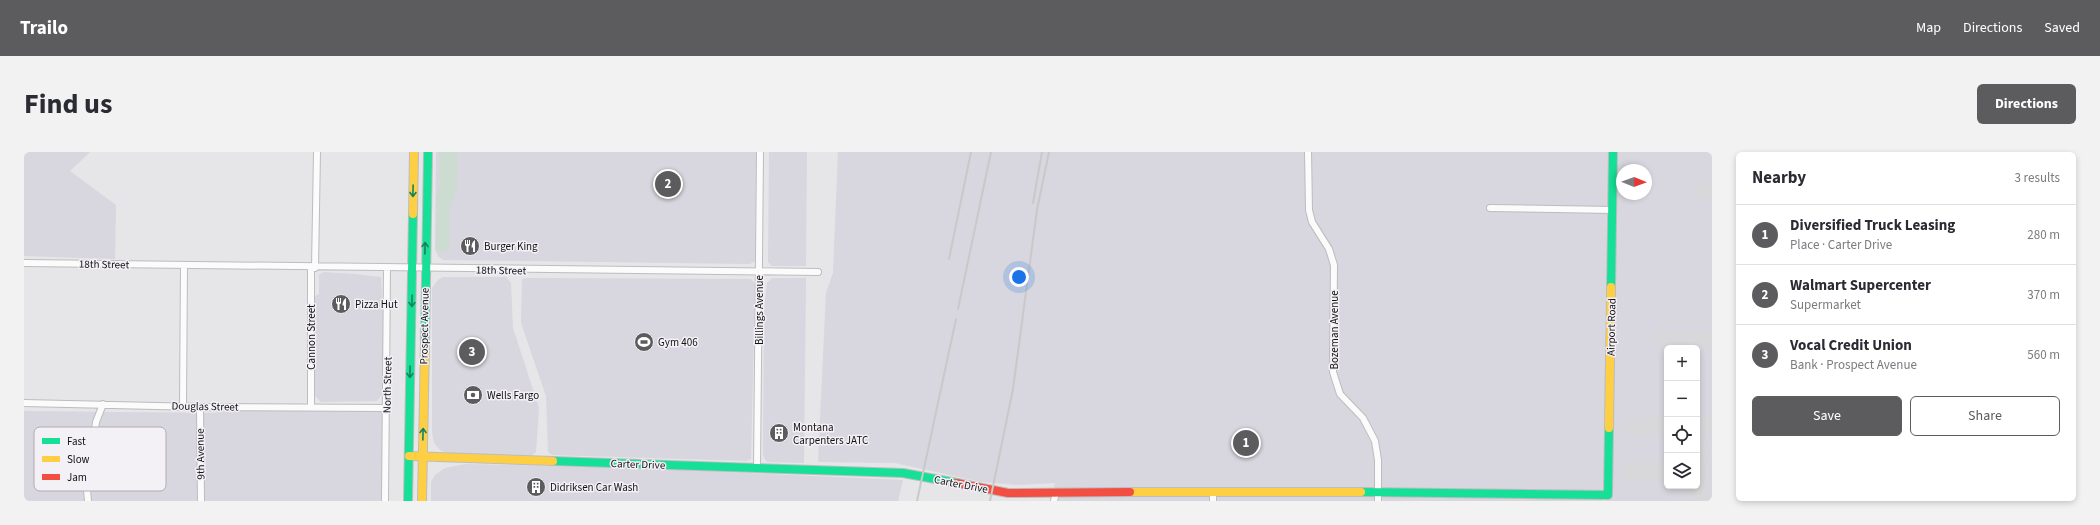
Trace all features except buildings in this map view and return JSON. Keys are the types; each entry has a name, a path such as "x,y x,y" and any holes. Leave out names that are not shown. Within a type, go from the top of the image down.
{"main road":[{"name":"Prospect Avenue","path":"408,501 414,152"},
{"name":"Prospect Avenue","path":"422,501 428,152"},
{"name":"Airport Road","path":"1608,498 1613,152"},
{"name":"Carter Drive","path":"409,456 903,473 1008,493 1056,492 1213,497 1282,491 1378,497 1608,498"}],"street":[{"name":"Cannon Street","path":"311,407 313,268 317,152"},
{"name":"Billings Avenue","path":"757,468 760,152"},
{"name":"Bozeman Avenue","path":"1308,152 1309,210 1312,222 1329,249 1334,265 1333,372 1340,394 1363,418 1376,441 1378,460 1378,497"},
{"path":"1490,208 1612,210"},
{"name":"18th Street","path":"24,263 313,268 818,272"},
{"path":"183,406 184,266"},
{"name":"North Street","path":"385,501 387,268"},
{"name":"Douglas Street","path":"24,403 200,407 386,408"},
{"path":"95,427 103,404"},
{"name":"9th Avenue","path":"200,407 201,501"},
{"path":"1054,501 1056,492"}],"shaded area":[{"path":"24,152 90,152 70,171 116,205 115,259 24,256"},
{"path":"436,152 756,152 755,261 750,264 443,260 438,256 435,249"},
{"path":"769,152 807,152 806,266 772,266 768,262"},
{"path":"838,152 1607,152 1604,501 1051,501 1055,483 1019,485 981,482 895,463 818,462 826,293 833,273"},
{"path":"1607,152 1712,152 1712,501 1605,501"},
{"path":"323,272 381,277 383,320 383,393 377,401 321,402 313,394 313,297 319,294 319,275"},
{"path":"443,277 506,277 511,283 513,328 539,408 536,452 531,456 448,454 440,450 434,443 432,432 432,288 438,280"},
{"path":"772,278 806,278 804,463 767,462 763,456 764,310 767,283"},
{"path":"522,279 751,279 755,284 751,459 747,461 552,455 548,452 546,396 521,323"},
{"path":"242,410 383,411 382,501 24,501 24,411 213,413"},
{"path":"466,464 637,468 903,480 898,501 431,501 431,482 435,475 445,468"}],"green space":[{"path":"439,152 457,152 457,188 449,209 449,250 439,252 436,248 437,191 440,186"}],"taxiway":[{"path":"1705,191 1712,191"},
{"path":"1663,340 1712,340"},
{"path":"1700,424 1712,423"},
{"path":"1634,427 1664,425"},
{"path":"1697,453 1698,492 1702,501"},
{"path":"1631,471 1664,470"}],"railway":[{"path":"949,259 971,152"},
{"path":"958,309 991,152"},
{"path":"1033,203 1042,152"},
{"path":"990,501 1013,389 1037,210 1049,152"},
{"path":"917,501 956,319"}],"traffic: fast":[{"path":"425,343 428,152"},
{"path":"1611,287 1613,152"},
{"path":"408,501 413,214"},
{"path":"1361,492 1608,495 1609,428"},
{"path":"553,461 903,473 957,483"}],"traffic: slow":[{"path":"413,214 414,152"},
{"path":"1609,428 1611,287"},
{"path":"422,501 425,343"},
{"path":"409,456 553,461"},
{"path":"1130,492 1361,492"}],"traffic: jam":[{"path":"957,483 1008,493 1130,492"}],"place":[{"name":"Walmart Supercenter","path":"668,184"},
{"name":"Burger King","path":"470,246"},
{"name":"Pizza Hut","path":"341,304"},
{"name":"Gym 406","path":"644,342"},
{"name":"Vocal Credit Union","path":"472,352"},
{"name":"Wells Fargo","path":"473,395"},
{"name":"Montana Carpenters JATC","path":"779,433"},
{"name":"Diversified Truck Leasing","path":"1246,443"},
{"name":"Didriksen Car Wash","path":"536,487"}]}
